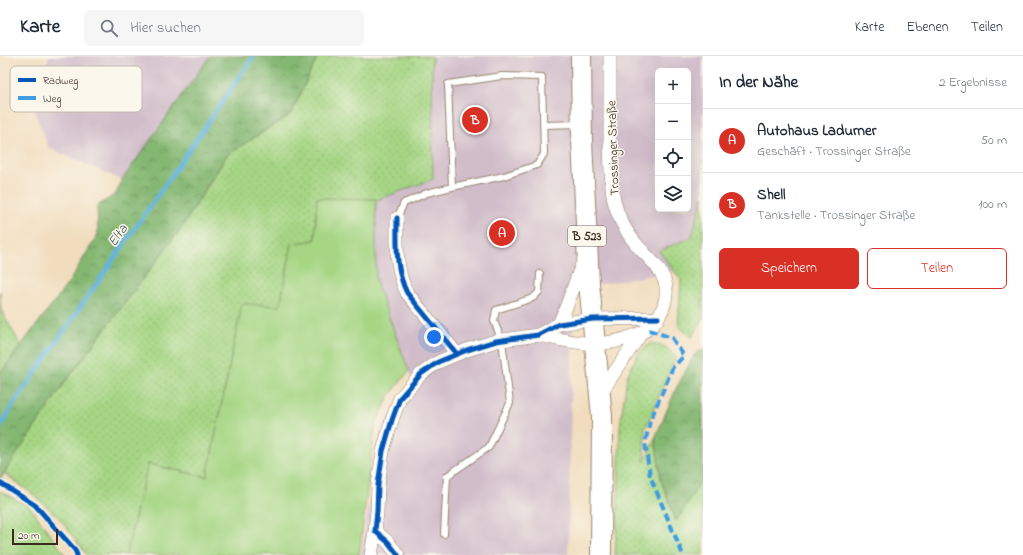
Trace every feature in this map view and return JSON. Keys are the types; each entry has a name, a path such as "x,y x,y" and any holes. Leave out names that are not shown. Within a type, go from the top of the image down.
{"main road":[{"name":"B 523","path":"581,56 587,250 602,416 601,555"}],"street":[{"name":"Trossinger Straße","path":"538,335 566,341 609,344 649,330 664,308 665,283 653,262 636,244 622,225 614,201 611,162 610,56"},
{"path":"397,218 396,255 402,282 407,293 457,354"},
{"path":"559,324 587,250"},
{"path":"371,555 375,531 378,485 383,451 400,398 420,374 438,362 457,354 502,340 538,335 559,324 593,319 658,318"},
{"name":"Trossinger Straße","path":"600,394 641,332"},
{"path":"375,531 388,542 398,555"}],"lane":[{"path":"397,218 404,203 427,193 504,176 537,165 544,154 542,77 502,76 448,84 452,187"},
{"path":"544,125 582,124"},
{"path":"444,534 447,476 490,447 510,402 502,340 494,321 496,310 533,298 539,292 540,274"}],"shaded area":[{"path":"49,56 210,56 122,180 49,148 35,113 142,112 142,66 47,66"},
{"path":"430,56 703,56 703,222 692,268 573,289 568,555 361,555 381,429 394,408 413,383 376,282 376,199"}],"green space":[{"path":"210,56 318,56 291,114 227,155 182,227 66,381 0,481 0,373 69,282 98,234 97,206 116,194 122,180"},
{"path":"318,56 432,56 433,179 377,200 317,198 315,240 292,244 280,306 242,304 207,477 148,464 126,555 86,555 61,520 34,495 4,473 66,381 182,227 227,155 291,114"},
{"path":"703,196 703,319 692,337 678,326 681,280 659,251 692,237"},
{"path":"317,198 376,199 376,282 409,371 389,396 375,426 359,555 126,555 148,464 207,477 242,304 280,306 292,244 315,240"},
{"path":"0,291 1,310 21,346 0,373"},
{"path":"651,343 666,347 676,357 645,429 644,462 655,438 661,480 676,521 703,478 703,555 615,555 620,427 627,376 639,352"},
{"path":"703,349 703,478 676,521 661,480 655,438 676,389 694,355"},
{"path":"0,491 30,507 65,555 0,555"}],"waterway":[{"name":"Elta","path":"0,427 15,402 254,56"}],"marked path":[{"path":"649,330 672,338 684,356 673,367 650,421 645,443 650,476 683,555"}],"cycle path":[{"path":"397,218 397,247 400,275 403,284 407,293 457,354"},
{"path":"398,555 388,542 375,531 378,485 383,451 400,398 421,374 438,362 467,350 496,341 538,335 559,324 593,319 658,318"},
{"path":"0,483 35,505 75,550 77,555"}],"place":[{"name":"Shell","path":"475,120"},
{"name":"Autohaus Ladurner","path":"502,233"}]}
